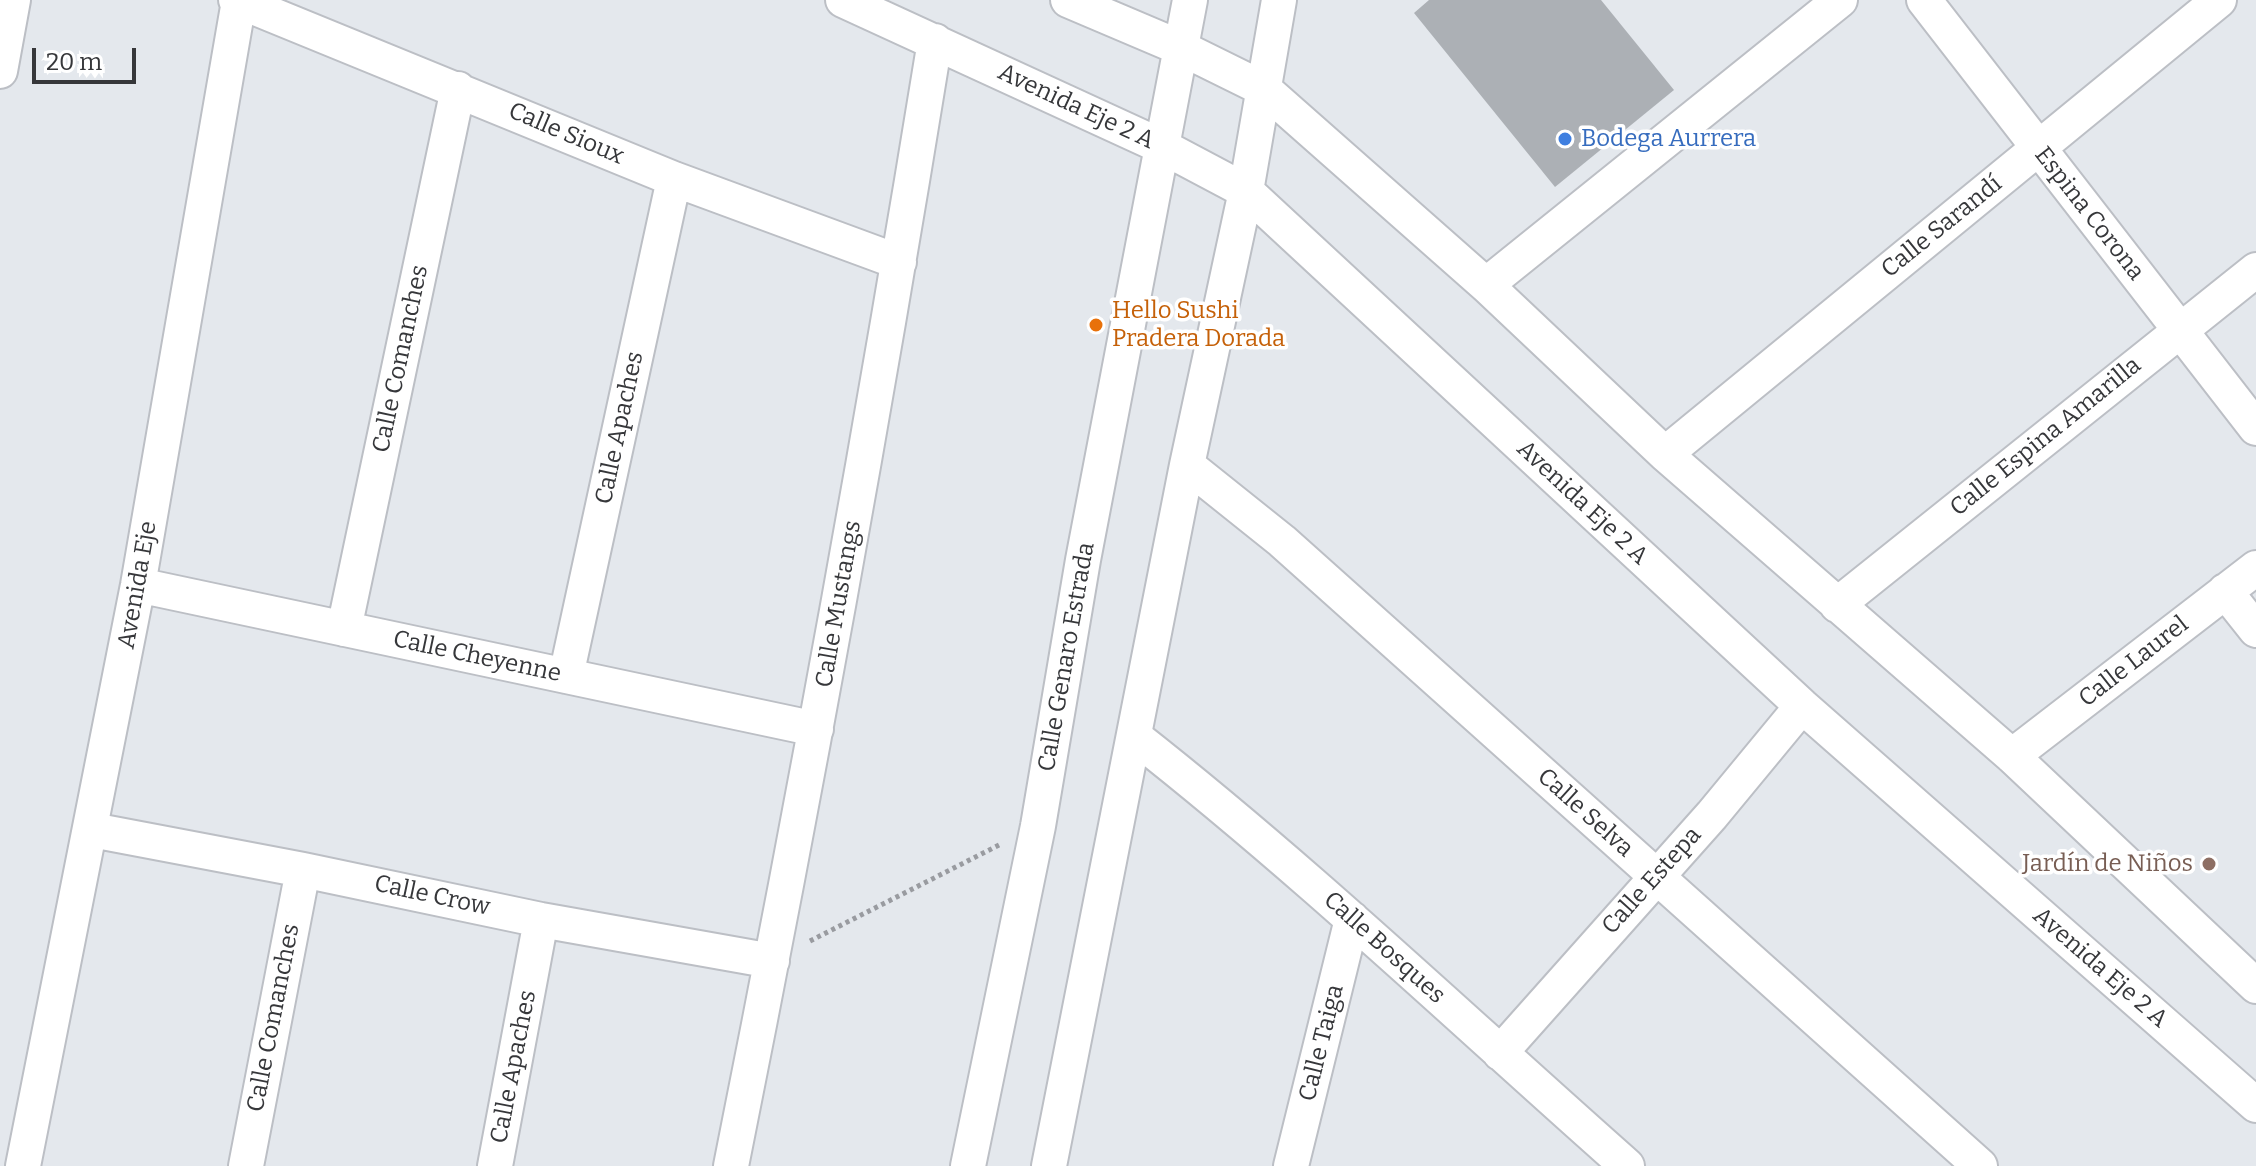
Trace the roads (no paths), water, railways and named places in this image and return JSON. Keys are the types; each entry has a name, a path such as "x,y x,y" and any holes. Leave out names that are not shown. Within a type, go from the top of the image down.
{"street":[{"path":"0,71 13,0"},
{"name":"Avenida Eje 2 A","path":"843,0 1163,147 1246,191 1802,706 2256,1105"},
{"path":"1068,0 1181,48 1264,89 1486,285 1665,454 2012,756 2256,986"},
{"name":"Calle Genaro Estrada","path":"968,1166 1038,826 1086,545 1190,0"},
{"path":"1049,1166 1187,465 1246,191 1279,0"},
{"path":"1486,285 1840,0"},
{"name":"Espina Corona","path":"1924,0 2256,428"},
{"name":"Calle Sarandí","path":"1665,454 2219,0"},
{"name":"Calle Sioux","path":"238,1 674,179 899,262"},
{"name":"Avenida Eje","path":"23,1166 92,830 138,585 238,1"},
{"name":"Calle Mustangs","path":"731,1166 816,729 935,41"},
{"name":"Calle Comanches","path":"344,629 458,89"},
{"name":"Calle Apaches","path":"566,676 674,179"},
{"name":"Calle Espina Amarilla","path":"1837,605 2256,270"},
{"name":"Calle Selva","path":"1187,465 1282,541 1980,1166"},
{"name":"Calle Laurel","path":"2012,756 2256,568"},
{"name":"Calle Cheyenne","path":"138,585 816,729"},
{"path":"2225,591 2256,630"},
{"name":"Calle Estepa","path":"1500,1053 1712,815 1802,706"},
{"name":"Calle Bosques","path":"1134,736 1210,795 1627,1166"},
{"name":"Calle Crow","path":"92,830 541,920 772,961"},
{"name":"Calle Comanches","path":"246,1166 303,870"},
{"name":"Calle Taiga","path":"1291,1166 1352,919"},
{"name":"Calle Apaches","path":"495,1166 541,920"}],"place":[{"name":"Bodega Aurrera","path":"1565,139"},
{"name":"Hello Sushi Pradera Dorada","path":"1096,325"},
{"name":"Jardín de Niños","path":"2209,864"}]}
